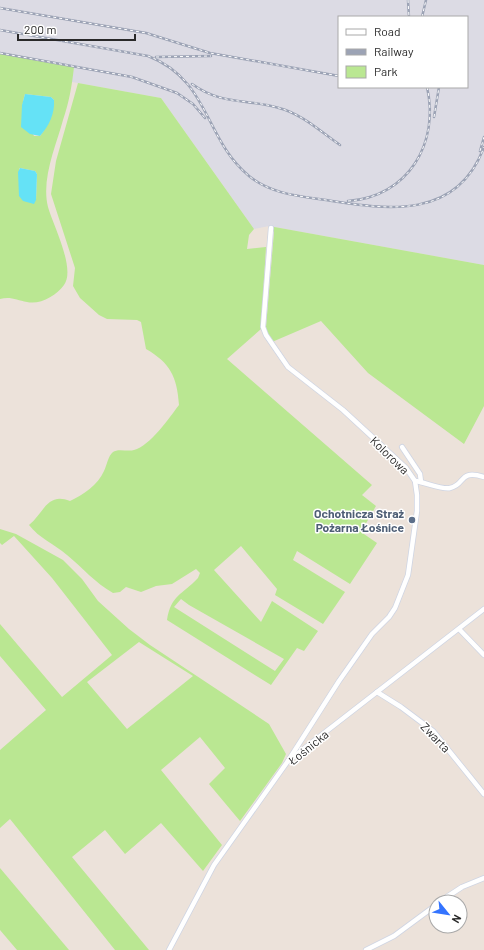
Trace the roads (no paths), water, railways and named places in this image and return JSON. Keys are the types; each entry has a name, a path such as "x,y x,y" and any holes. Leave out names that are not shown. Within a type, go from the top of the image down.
{"street":[{"name":"Kolorowa","path":"271,228 263,327 266,335 288,367 343,410 406,468 415,481 417,511 408,575 402,594 389,617 372,634 339,681 288,761"},
{"path":"402,446 420,474 421,482"},
{"path":"415,481 447,489 453,487 470,474 484,477"},
{"name":"Łośnicka","path":"169,950 214,865 288,761 484,609"},
{"path":"459,629 484,655"},
{"name":"Zwarta","path":"377,692 402,707 433,731 484,794"},
{"path":"451,894 462,887 484,878"},
{"path":"366,950 394,936 428,911"}],"water":[{"path":"25,94 51,97 54,100 54,110 51,119 40,136 30,134 21,127 22,105"},
{"path":"20,168 35,171 37,174 36,200 34,204 23,201 19,196 18,172"}],"railway":[{"path":"408,0 409,16"},
{"path":"422,16 426,0"},
{"path":"0,8 146,33 210,53 338,76"},
{"path":"0,30 148,56 168,67 184,80 195,95 223,145 234,161 249,176 258,182 267,187 286,193 349,204 396,207 418,205 438,198 457,187 472,171 484,147"},
{"path":"0,53 132,77 177,93 193,104 205,118"},
{"path":"156,57 211,56"},
{"path":"192,84 203,91 224,99 267,105 296,114 340,145"},
{"path":"348,201 369,197 387,189 403,178 415,164 424,147 429,128 430,108 427,88"},
{"path":"434,117 439,88"},
{"path":"480,151 484,137"}],"place":[{"name":"Ochotnicza Straż Pożarna Łośnice","path":"412,520"}]}
